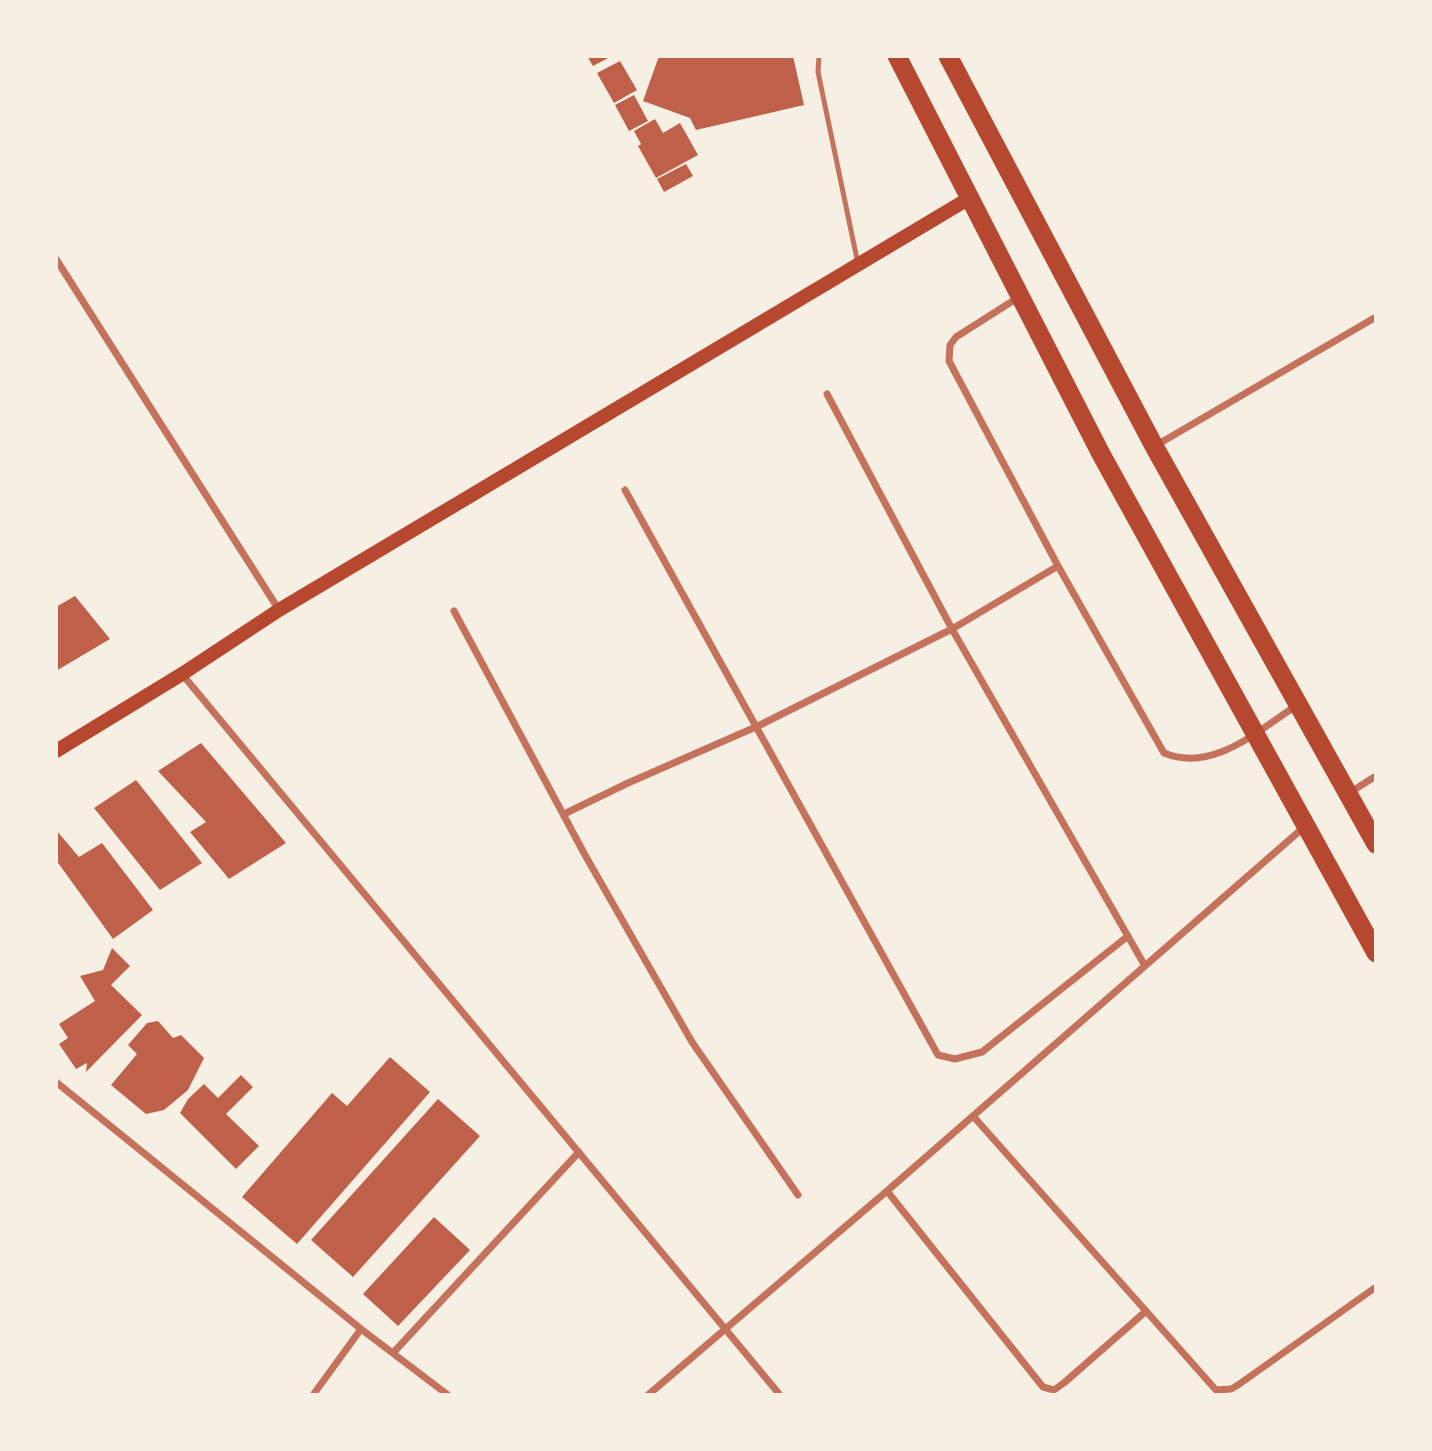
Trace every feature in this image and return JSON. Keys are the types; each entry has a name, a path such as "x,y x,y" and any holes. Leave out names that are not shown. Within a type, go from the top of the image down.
{"highway":[{"path":"897,56 1101,454 1376,953"},
{"path":"948,56 1154,446 1376,844"}],"main road":[{"path":"56,751 182,674 279,610 968,199"}],"street":[{"path":"56,259 279,610"},
{"path":"1019,297 956,337 950,345 949,360 1058,566 1164,753 1179,759 1205,758 1229,748 1298,705"},
{"path":"1154,446 1376,317"},
{"path":"827,394 952,629 1145,966"},
{"path":"625,490 938,1055 955,1059 982,1052 1128,936"},
{"path":"565,814 758,726 952,629 1058,566"},
{"path":"454,611 585,855 692,1042 798,1195"},
{"path":"182,674 780,1395"},
{"path":"1349,794 1376,776"},
{"path":"648,1395 1307,825"},
{"path":"56,1082 448,1395"},
{"path":"973,1116 1210,1386 1223,1391 1238,1385 1376,1287"},
{"path":"393,1353 579,1152"},
{"path":"887,1191 1043,1388 1054,1390 1065,1382 1145,1312"},
{"path":"313,1395 361,1328"}],"lane":[{"path":"819,56 818,72 858,264"}],"building":[{"path":"587,56 612,56 593,66"},
{"path":"659,56 793,56 804,105 696,130 690,118 643,101"},
{"path":"620,61 637,90 614,103 597,73"},
{"path":"634,95 648,121 629,131 615,105"},
{"path":"655,119 663,133 680,123 698,155 656,178 638,146 641,144 634,131"},
{"path":"686,164 693,176 664,192 657,179"},
{"path":"75,596 110,639 56,671 56,607"},
{"path":"201,743 286,843 229,879 190,832 206,822 158,771"},
{"path":"136,780 202,863 160,890 94,808"},
{"path":"56,830 79,857 102,843 153,910 113,939 56,860"},
{"path":"112,948 130,966 111,985 142,1015 86,1072 87,1063 76,1069 59,1044 68,1038 59,1024 95,1001 80,976 103,970"},
{"path":"158,1021 173,1038 181,1035 204,1058 188,1090 164,1110 146,1114 111,1085 137,1054 128,1045 147,1023"},
{"path":"390,1057 430,1092 297,1244 242,1197 332,1093 347,1106"},
{"path":"241,1075 253,1087 226,1114 259,1146 236,1169 180,1113 188,1099 204,1084 218,1098"},
{"path":"438,1099 480,1136 353,1277 311,1240"},
{"path":"434,1217 470,1250 398,1326 363,1294"}]}
